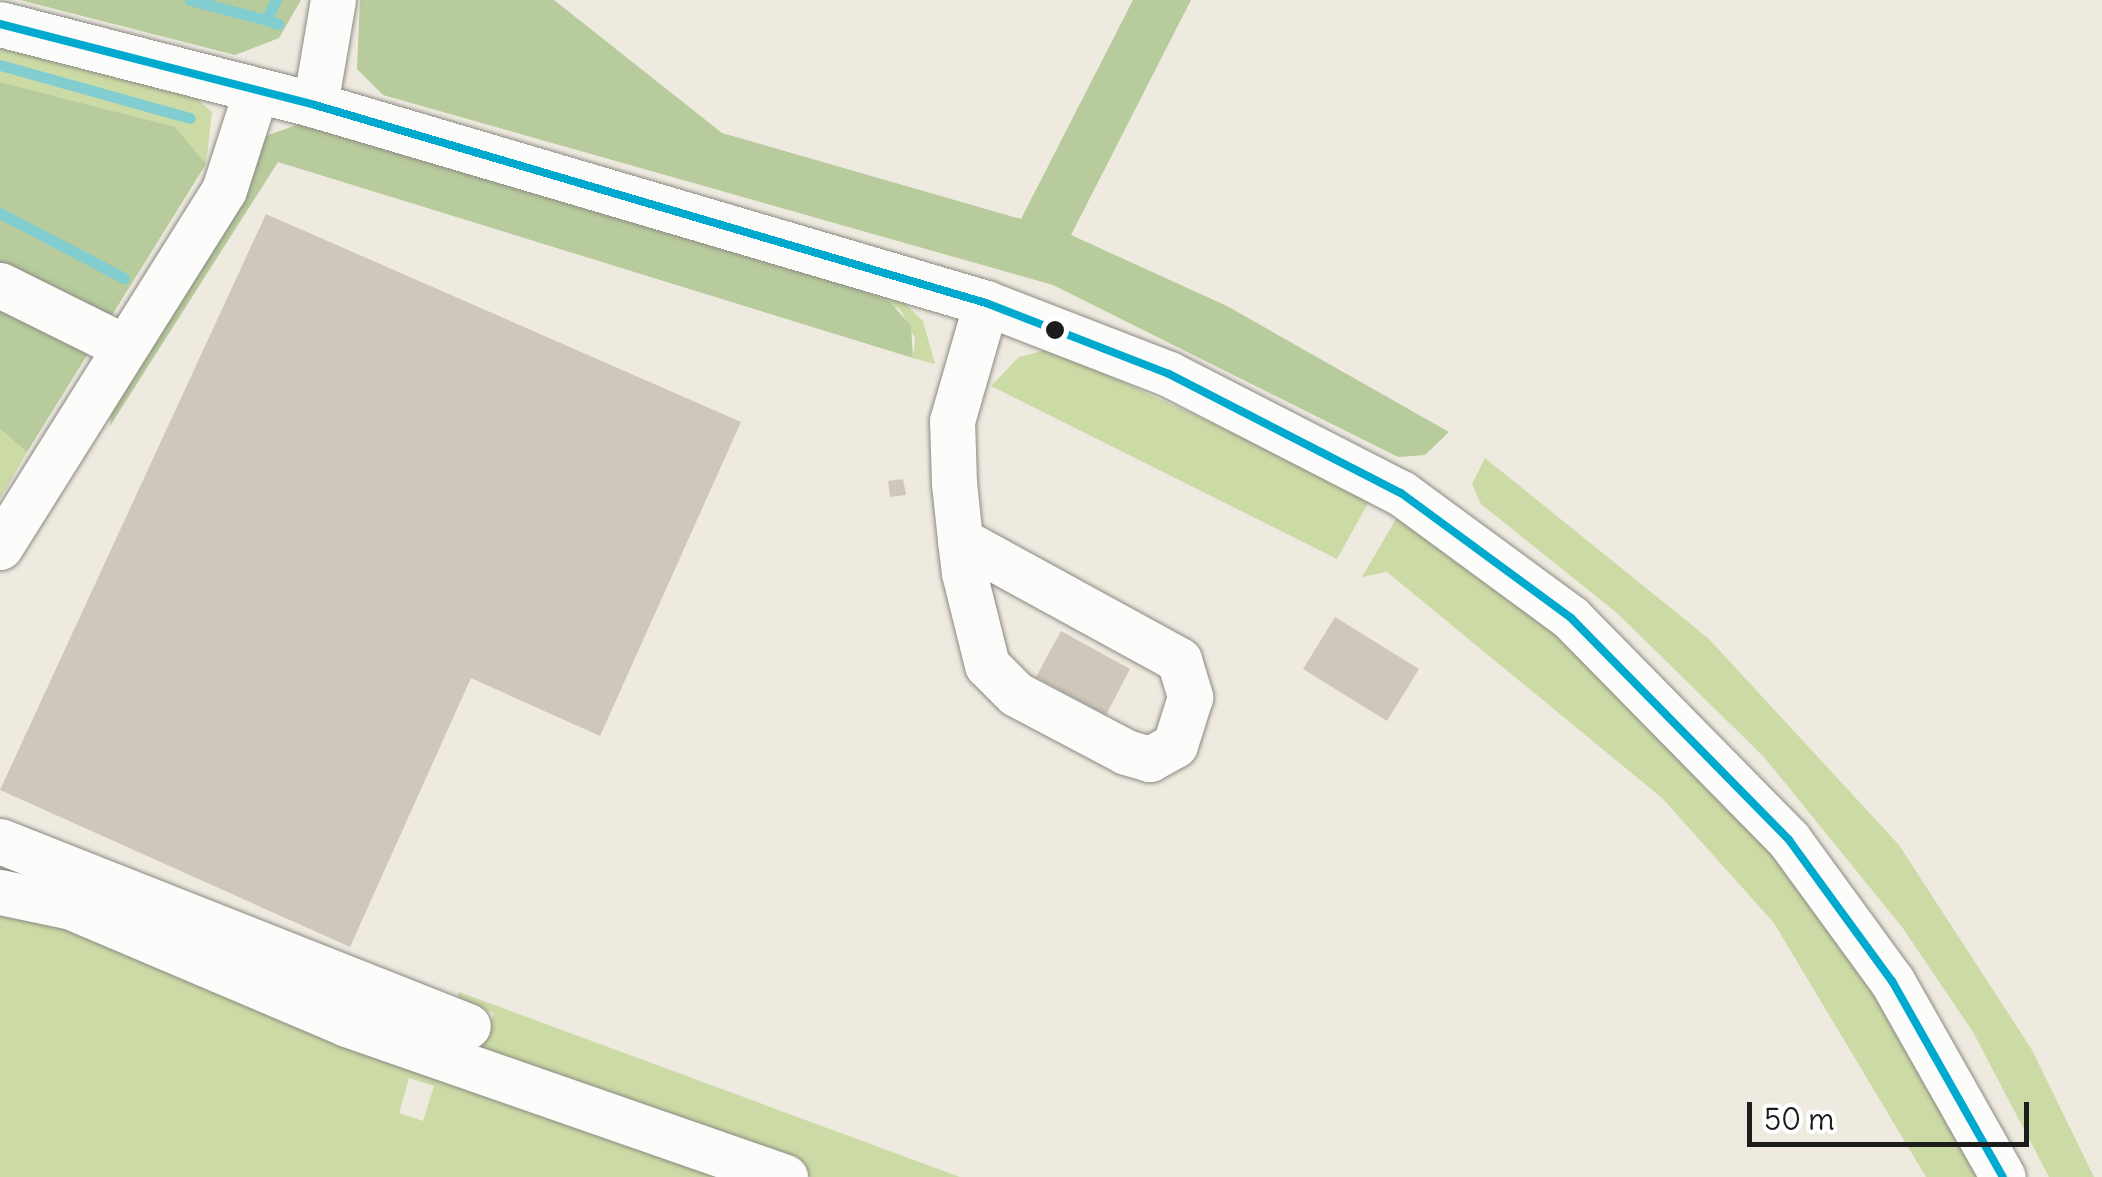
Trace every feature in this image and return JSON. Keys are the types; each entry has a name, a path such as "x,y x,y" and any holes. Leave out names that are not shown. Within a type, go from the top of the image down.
{"street":[{"path":"315,106 333,0"},
{"path":"0,24 315,106 986,303 1282,428 1486,549 1571,618 1713,756 1814,872 1902,998 2003,1177"},
{"path":"0,548 232,174 256,91"},
{"path":"0,286 123,346"},
{"path":"960,540 1179,660 1190,697 1175,745 1150,759 1126,752 1002,684 974,626 960,540 954,402 986,303"},
{"path":"0,841 468,1026"},
{"path":"0,892 71,907 346,1024 786,1177"}],"green space":[{"path":"20,0 301,0 279,38 235,55"},
{"path":"360,0 554,0 722,133 1021,219 1133,0 1191,0 1071,235 1227,306 1449,432 1425,455 1398,457 1053,285 383,95 357,69"},
{"path":"0,36 182,86 212,112 206,164 174,127 0,82"},
{"path":"0,82 175,127 206,164 27,452 0,429"},
{"path":"302,123 762,252 890,302 911,326 913,358 278,162 110,426 112,401 263,137"},
{"path":"762,252 900,299 923,321 935,364 913,358 915,338 900,309"},
{"path":"1050,349 1372,496 1337,559 991,386 1019,357"},
{"path":"0,429 27,452 0,499"},
{"path":"1485,458 1708,638 1899,845 2032,1050 2094,1177 2049,1177 1973,1032 1902,927 1764,757 1617,613 1481,504 1472,484"},
{"path":"1399,514 1518,597 1736,807 1856,959 1982,1177 1926,1177 1774,923 1662,798 1387,572 1362,577"},
{"path":"0,857 481,1043 494,1013 457,999 459,992 960,1177 812,1177 0,878"},
{"path":"0,903 745,1177 0,1177","holes":["409,1078 434,1086 423,1121 399,1113"]}],"building":[{"path":"266,214 741,422 600,736 471,678 350,947 0,790"},
{"path":"903,479 906,495 890,497 888,481"},
{"path":"1335,617 1419,669 1387,721 1303,669"},
{"path":"1061,631 1130,669 1106,715 1036,677"}],"waterway":[{"path":"190,0 266,20"},
{"path":"276,0 266,20 278,24"},
{"path":"0,65 190,118"},
{"path":"0,213 124,278"}],"transit line":[{"path":"0,24 315,105 986,303 1169,374 1401,493 1571,618 1789,840 1892,981 2003,1177"}]}
